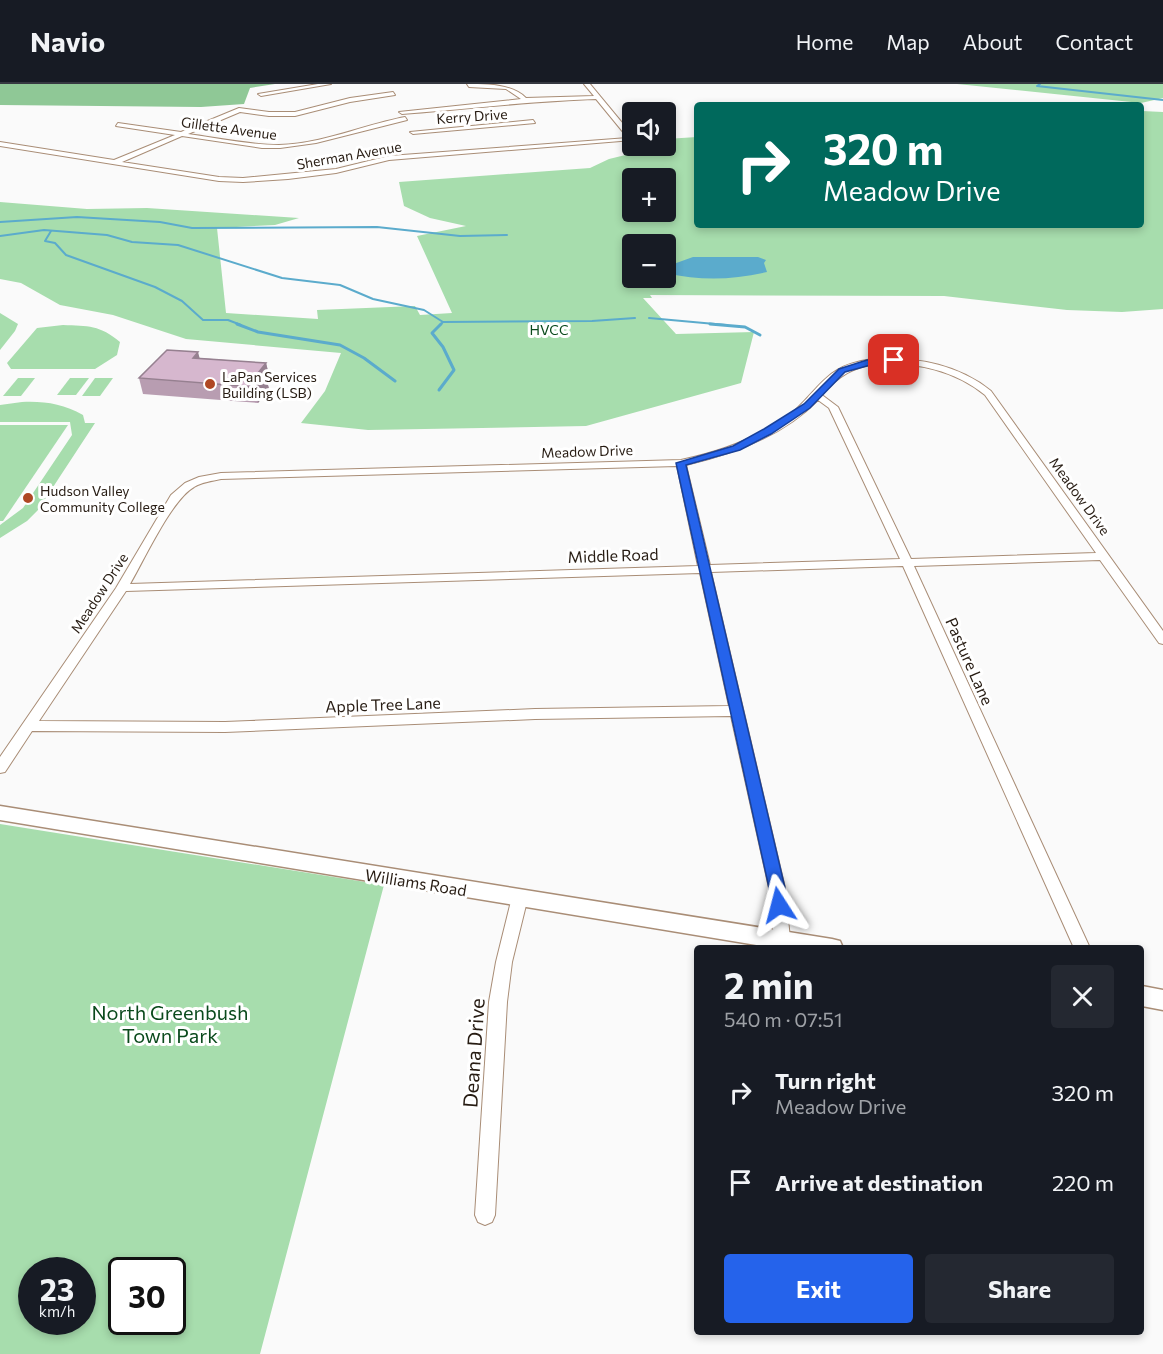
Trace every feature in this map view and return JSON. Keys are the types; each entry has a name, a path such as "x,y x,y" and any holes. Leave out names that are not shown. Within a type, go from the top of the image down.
{"main road":[{"name":"Williams Road","path":"0,813 815,945"},
{"path":"1144,996 1163,1000"}],"street":[{"path":"261,94 328,84"},
{"path":"587,84 622,127"},
{"path":"469,85 509,88 520,93 525,100"},
{"path":"394,86 393,94 417,140"},
{"path":"116,162 239,110 269,114 295,114 350,100 393,94"},
{"path":"402,112 525,100 597,97"},
{"name":"Gillette Avenue","path":"118,125 262,146 285,147 378,123 405,119"},
{"name":"Kerry Drive","path":"413,132 532,122"},
{"name":"Sherman Avenue","path":"0,144 219,179 243,180 322,173 379,160 424,155 622,140"},
{"path":"420,147 424,155"},
{"name":"Meadow Drive","path":"0,768 122,588 175,497 189,485 210,477 681,463 737,448 794,416 818,396 842,370 851,366 880,361 920,363 951,371 972,381 988,393 1163,640"},
{"name":"Pasture Lane","path":"818,396 833,407 907,563 1081,945"},
{"path":"681,463 777,888 782,939"},
{"name":"Middle Road","path":"122,588 1104,556"},
{"name":"Apple Tree Lane","path":"29,726 225,727 535,714 737,711"},
{"name":"Deana Drive","path":"485,1215 498,1002 504,962 520,897"}],"green space":[{"path":"0,84 275,84 250,88 244,104 201,107 0,105"},
{"path":"957,84 1163,84 1163,98 1144,102"},
{"name":"HVCC","path":"1144,111 1163,112 1163,309 1122,312 1067,310 944,296 650,295 652,298 643,298 676,334 754,332 741,383 586,426 368,430 301,423 325,391 341,353 186,339 113,315 60,305 21,283 0,279 0,202 87,209 147,208 299,218 275,225 217,228 226,313 318,319 317,310 415,306 420,315 452,313 417,236 466,226 430,218 404,206 399,182 590,168 622,156 676,156 676,138 694,137 694,228 1144,228"},
{"path":"0,313 18,324 0,350"},
{"path":"63,325 87,326 106,332 120,342 117,355 95,369 11,369 7,363 37,328"},
{"path":"18,378 35,378 21,396 3,396"},
{"path":"70,378 89,378 76,395 57,395"},
{"path":"95,378 113,378 100,396 82,396"},
{"path":"22,402 61,406 83,415 85,423 95,423 38,510 27,521 0,538 0,525 23,508 72,435 70,422 0,422 0,405"},
{"path":"0,425 68,425 3,521 0,521"},
{"name":"North Greenbush Town Park","path":"0,824 384,885 260,1354 0,1354"}],"water":[{"path":"693,257 758,257 766,260 764,263 767,272 716,279 692,277 676,275 676,263"}],"building":[{"path":"167,350 198,352 193,358 266,363 258,373 266,373 255,387 139,378"}],"waterway":[{"path":"1040,84 1037,86 1163,100"},
{"path":"0,222 77,217 160,222 192,228 377,227 460,236 507,235"},
{"path":"0,236 44,230 107,235 132,242 178,245 282,278 340,285 373,299 424,310 443,322"},
{"path":"51,231 45,241 55,243 66,255 155,287 182,301 203,320 228,320 241,325"},
{"path":"443,322 592,321 635,318"},
{"path":"649,318 726,325"},
{"path":"439,390 454,370 443,347 432,333 443,322"},
{"path":"237,324 258,332 340,345 364,358 395,381"},
{"path":"710,324 745,327 760,335"}],"place":[{"name":"LaPan Services Building (LSB)","path":"210,384"},
{"name":"Hudson Valley Community College","path":"28,498"}],"route":[{"path":"779,905 681,463 737,448 767,432 807,406 842,370 851,366 894,360"}]}
